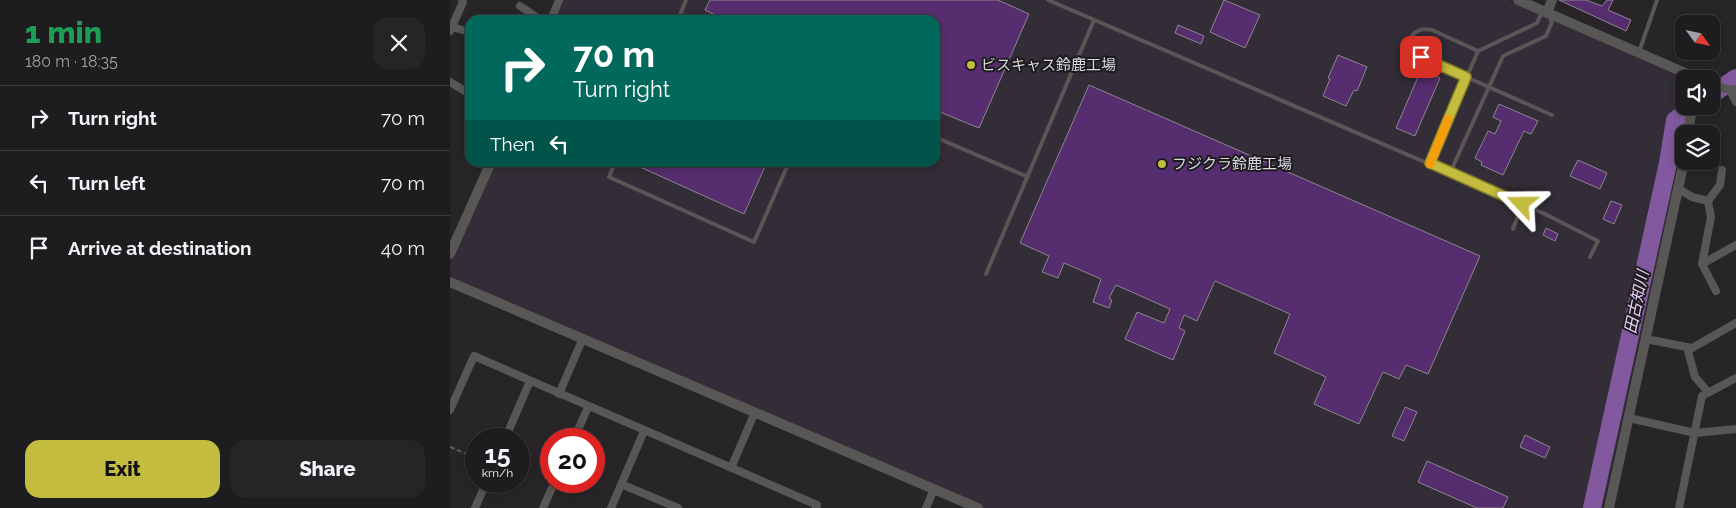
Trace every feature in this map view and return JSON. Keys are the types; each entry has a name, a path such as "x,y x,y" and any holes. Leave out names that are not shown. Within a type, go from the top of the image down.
{"street":[{"path":"462,0 454,14 451,29 465,31"},
{"path":"553,15 559,0"},
{"path":"1518,0 1679,70"},
{"path":"1547,13 1552,0"},
{"path":"520,6 534,15"},
{"path":"451,85 465,92"},
{"path":"1732,90 1736,102"},
{"path":"450,254 489,167"},
{"path":"1609,508 1682,170"},
{"path":"1716,291 1702,264 1711,217 1708,201 1720,185 1722,170"},
{"path":"1679,189 1692,197 1708,201"},
{"path":"1702,264 1736,245"},
{"path":"450,282 978,508"},
{"path":"1646,339 1692,348 1736,324"},
{"path":"559,394 583,338"},
{"path":"1687,347 1695,377 1708,392"},
{"path":"450,410 474,356 817,505 816,508"},
{"path":"1679,508 1702,396 1736,378"},
{"path":"510,428 530,381"},
{"path":"579,428 588,407"},
{"path":"731,468 754,412"},
{"path":"1629,418 1695,433 1736,430"},
{"path":"611,508 644,431"},
{"path":"622,484 678,508"},
{"path":"926,508 934,489"},
{"path":"475,508 482,493"},
{"path":"543,508 550,493"}],"lane":[{"path":"680,15 686,0"},
{"path":"1048,0 1522,204 1598,241 1590,257"},
{"path":"1639,52 1657,0"},
{"path":"1430,163 1478,50 1537,23 1540,16 1547,13 1552,22 1546,36 1503,56 1450,173"},
{"path":"986,274 1094,20"},
{"path":"1478,50 1426,28 1415,32 1411,37 1410,44 1411,49 1421,57 1552,115"},
{"path":"940,139 1028,177"},
{"path":"613,167 609,177 754,242 787,167"},
{"path":"1513,229 1522,204"}],"path":[{"path":"450,447 465,453"}],"shaded area":[{"name":"フジクラ鈴鹿工場","path":"562,0 1508,0 1675,73 1675,115 1681,115 1679,125 1675,125 1675,170 1677,170 1603,508 985,508 451,278 450,264 493,167 940,167 940,15 556,15"}],"building":[{"name":"ビスキャス鈴鹿工場","path":"710,0 998,0 1029,14 979,128 940,112 940,15 715,15 705,10"},
{"path":"1224,0 1260,15 1245,48 1210,32"},
{"path":"1559,0 1586,0 1602,6 1607,0 1613,0 1608,10 1631,20 1626,31"},
{"path":"1178,25 1204,36 1201,44 1175,33"},
{"path":"1338,55 1367,67 1357,91 1354,90 1346,106 1323,96"},
{"path":"1421,70 1440,78 1415,136 1396,128"},
{"name":"フジクラ鈴鹿工場","path":"1089,85 1480,256 1428,374 1406,365 1399,379 1383,372 1359,424 1314,404 1326,377 1274,353 1290,314 1215,281 1197,321 1184,315 1179,328 1185,331 1173,360 1125,339 1137,312 1164,323 1170,309 1116,285 1109,298 1112,300 1109,308 1093,302 1101,279 1064,263 1058,278 1042,272 1049,256 1020,243"},
{"path":"1499,104 1538,121 1531,134 1524,131 1503,175 1481,165 1482,162 1475,158 1488,131 1495,134 1501,121 1493,117"},
{"path":"1578,160 1607,173 1600,189 1570,176"},
{"path":"640,167 765,167 744,214"},
{"path":"1611,201 1622,205 1614,224 1603,219"},
{"path":"1546,228 1558,234 1555,241 1543,235"},
{"path":"1405,407 1417,412 1404,441 1392,436"},
{"path":"1525,435 1550,447 1545,458 1520,447"},
{"path":"1427,461 1508,497 1503,508 1477,508 1418,482"}],"waterway":[{"name":"田古知川","path":"1720,89 1736,78"},
{"name":"田古知川","path":"1592,508 1668,163 1675,120 1682,115"}],"slow traffic":[{"path":"1430,164 1448,119"}],"place":[{"name":"ビスキャス鈴鹿工場","path":"971,65"},
{"name":"フジクラ鈴鹿工場","path":"1162,164"}],"route":[{"path":"1421,57 1466,77 1430,163 1522,204"}]}
